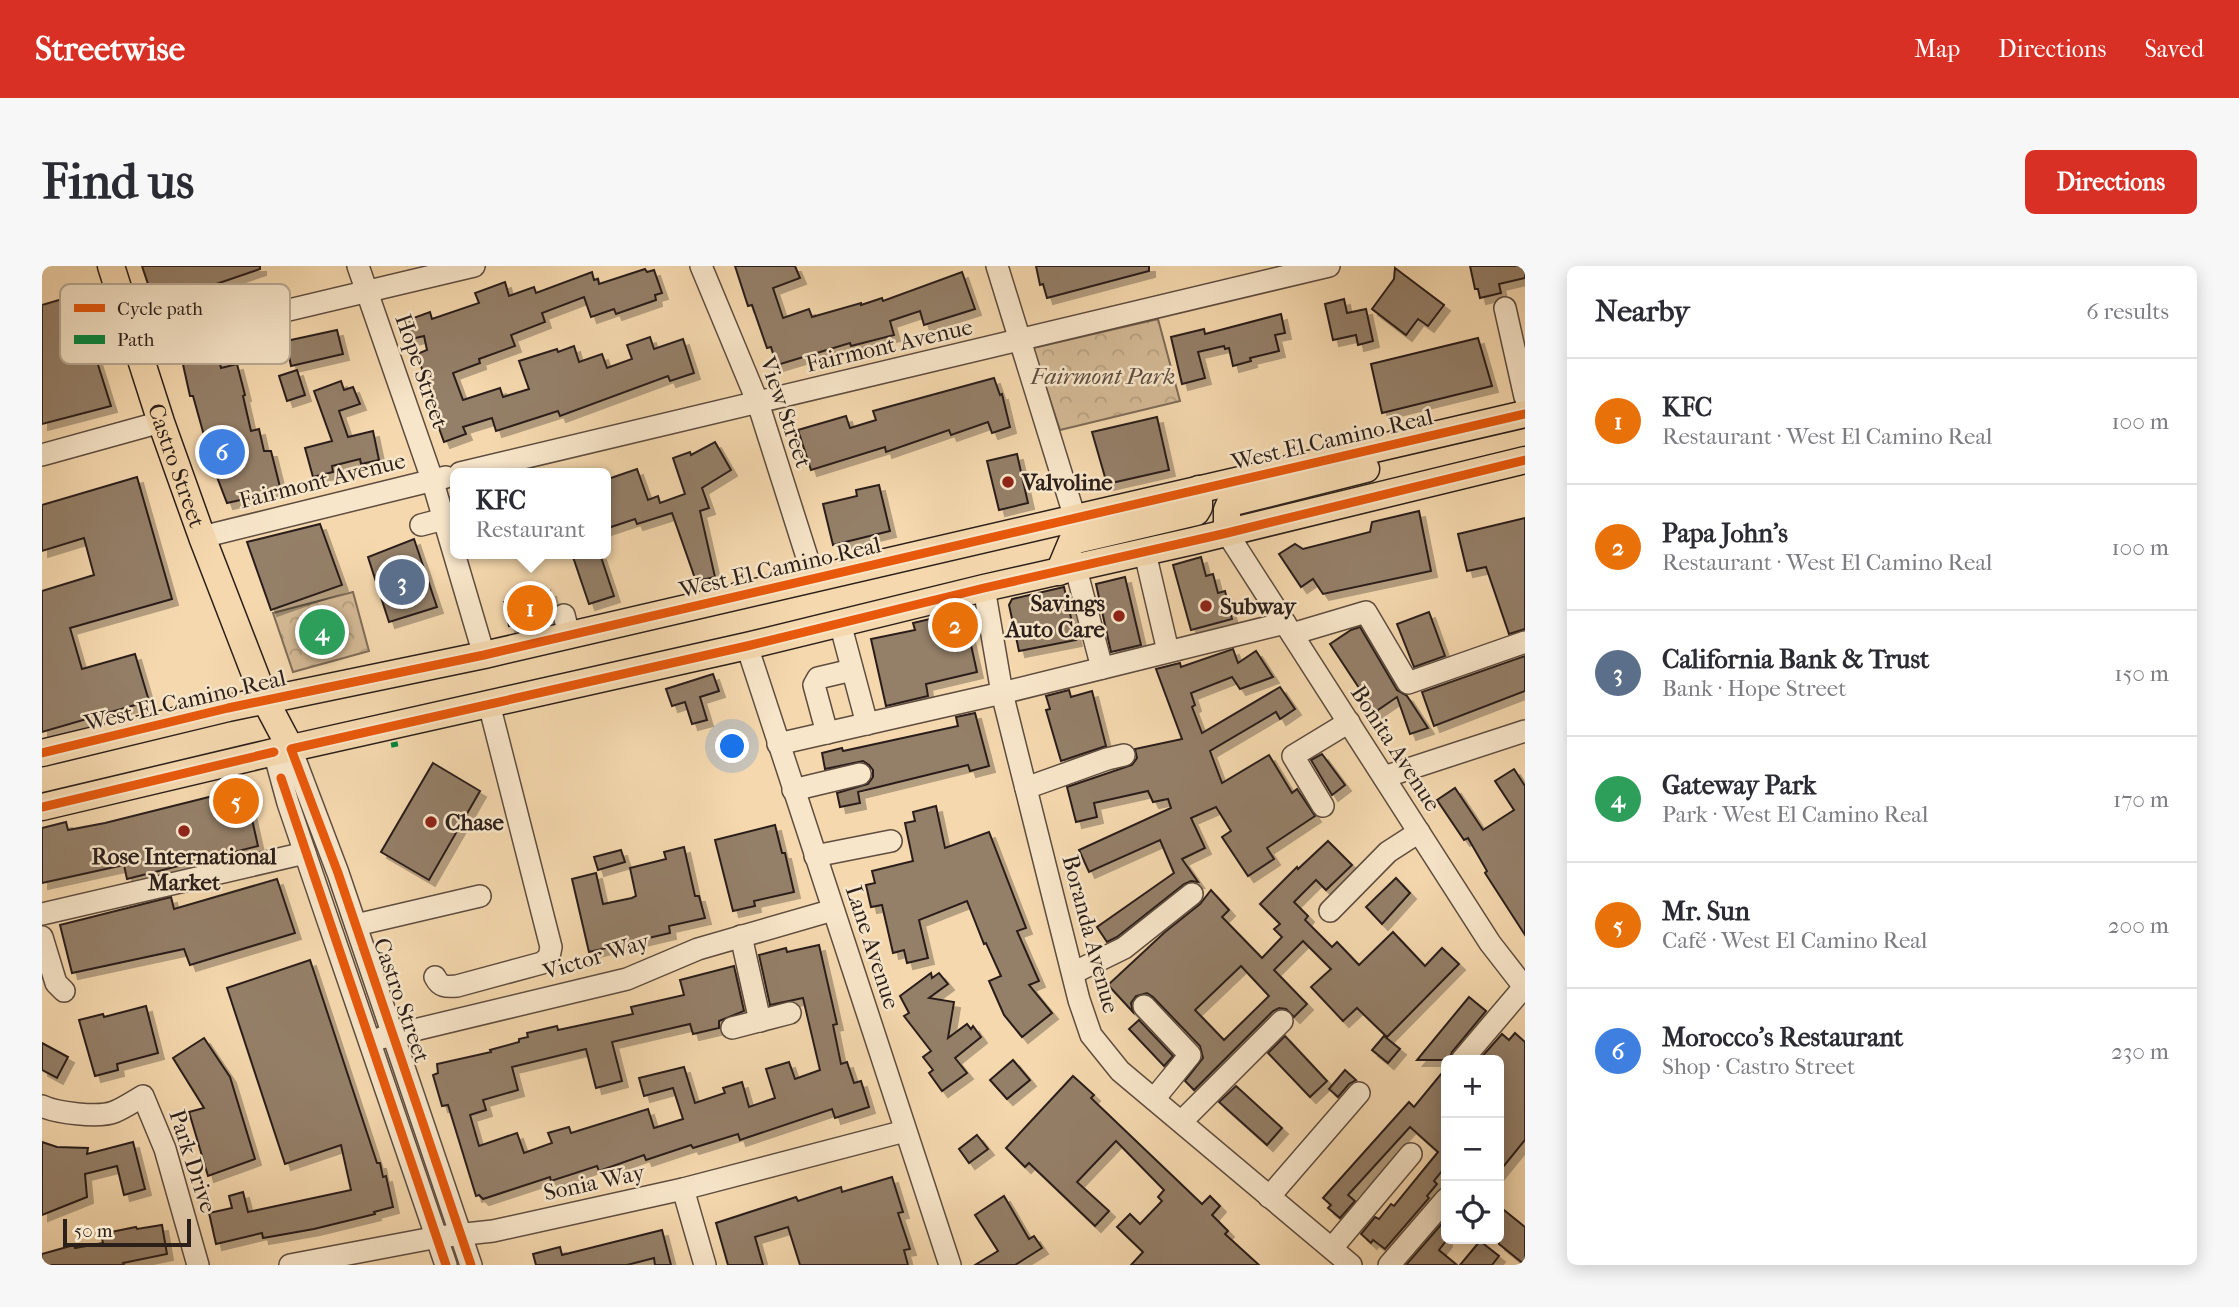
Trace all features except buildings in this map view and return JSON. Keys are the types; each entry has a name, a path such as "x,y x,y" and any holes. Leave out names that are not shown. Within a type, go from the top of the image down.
{"main road":[{"name":"Castro Street","path":"111,266 117,284"},
{"name":"Castro Street","path":"143,364 202,537 283,750"},
{"name":"West El Camino Real","path":"42,753 265,700 389,665 484,655 567,625 814,579 1514,416"},
{"path":"1227,533 1227,510 1230,503 1483,440 1514,416"},
{"path":"42,807 489,704 651,675 747,646 840,623 1145,553 1525,460"},
{"path":"1067,570 1072,541 1196,512 1199,507 1199,489"}],"street":[{"name":"Hope Street","path":"358,266 450,540"},
{"path":"290,310 474,266"},
{"name":"View Street","path":"701,266 758,403 814,579"},
{"path":"997,266 1075,518"},
{"name":"Fairmont Avenue","path":"482,468 1329,266"},
{"path":"1505,308 1525,397"},
{"path":"42,455 161,422"},
{"name":"Fairmont Avenue","path":"202,537 450,476"},
{"path":"421,526 444,519"},
{"name":"Bonita Avenue","path":"1227,533 1490,943 1523,982"},
{"path":"1145,553 1168,652"},
{"name":"Hope Street","path":"456,559 484,655"},
{"path":"1067,570 1102,668"},
{"name":"Boranda Avenue","path":"984,588 1002,693 1091,1035 1120,1071 1351,1265"},
{"path":"778,744 1168,652 1366,612 1408,683 1525,642"},
{"path":"840,623 867,724"},
{"name":"Lane Avenue","path":"747,646 759,711 778,744 950,1265"},
{"path":"827,733 815,682 818,678 852,670"},
{"path":"435,977 438,983 447,987 457,986 542,963 549,957 551,947 489,704"},
{"path":"1324,806 1293,756 1349,722"},
{"path":"1384,777 1525,731"},
{"name":"Castro Street","path":"283,750 305,853 446,1265"},
{"name":"Castro Street","path":"283,750 356,925 471,1265"},
{"path":"1026,789 1124,755"},
{"path":"793,790 860,774"},
{"path":"1330,911 1388,852 1419,832"},
{"path":"815,856 891,841"},
{"path":"42,914 305,853"},
{"path":"1073,973 1124,948 1192,894"},
{"path":"356,925 480,896"},
{"name":"Victor Way","path":"370,1040 627,979 698,949 833,909"},
{"path":"741,936 760,1021"},
{"path":"42,937 56,983 64,991"},
{"path":"1466,1055 1523,982"},
{"path":"1144,1006 1190,1055 1154,1098"},
{"path":"732,1028 790,1013"},
{"path":"1182,1121 1282,1021"},
{"path":"1269,1196 1359,1093"},
{"name":"Park Drive","path":"42,1106 50,1110 89,1114 111,1113 143,1096 164,1149 198,1265"},
{"name":"Sonia Way","path":"290,1265 438,1237 462,1236 683,1189 905,1132"},
{"path":"1332,1248 1411,1154"},
{"path":"683,1189 705,1265"},
{"path":"1389,1265 1441,1205"}],"green space":[{"name":"Fairmont Park","path":"1158,319 1180,401 1060,430 1033,348"},
{"path":"353,592 369,651 293,672 273,613"}],"marked path":[{"path":"394,742 395,747"}],"cycle path":[{"path":"42,753 228,708 484,655 1525,414"},
{"path":"471,1265 338,873 291,749 747,646 1525,460"},
{"path":"42,807 274,752"},
{"path":"281,778 446,1265"}],"place":[{"name":"Morocco's Restaurant","path":"222,452"},
{"name":"Valvoline","path":"1008,482"},
{"name":"California Bank & Trust","path":"402,582"},
{"name":"Subway","path":"1206,606"},
{"name":"KFC","path":"530,608"},
{"name":"Savings Auto Care","path":"1119,616"},
{"name":"Papa John's","path":"955,625"},
{"name":"Gateway Park","path":"322,632"},
{"name":"Mr. Sun","path":"236,801"},
{"name":"Chase","path":"431,822"},
{"name":"Rose International Market","path":"184,831"}]}
